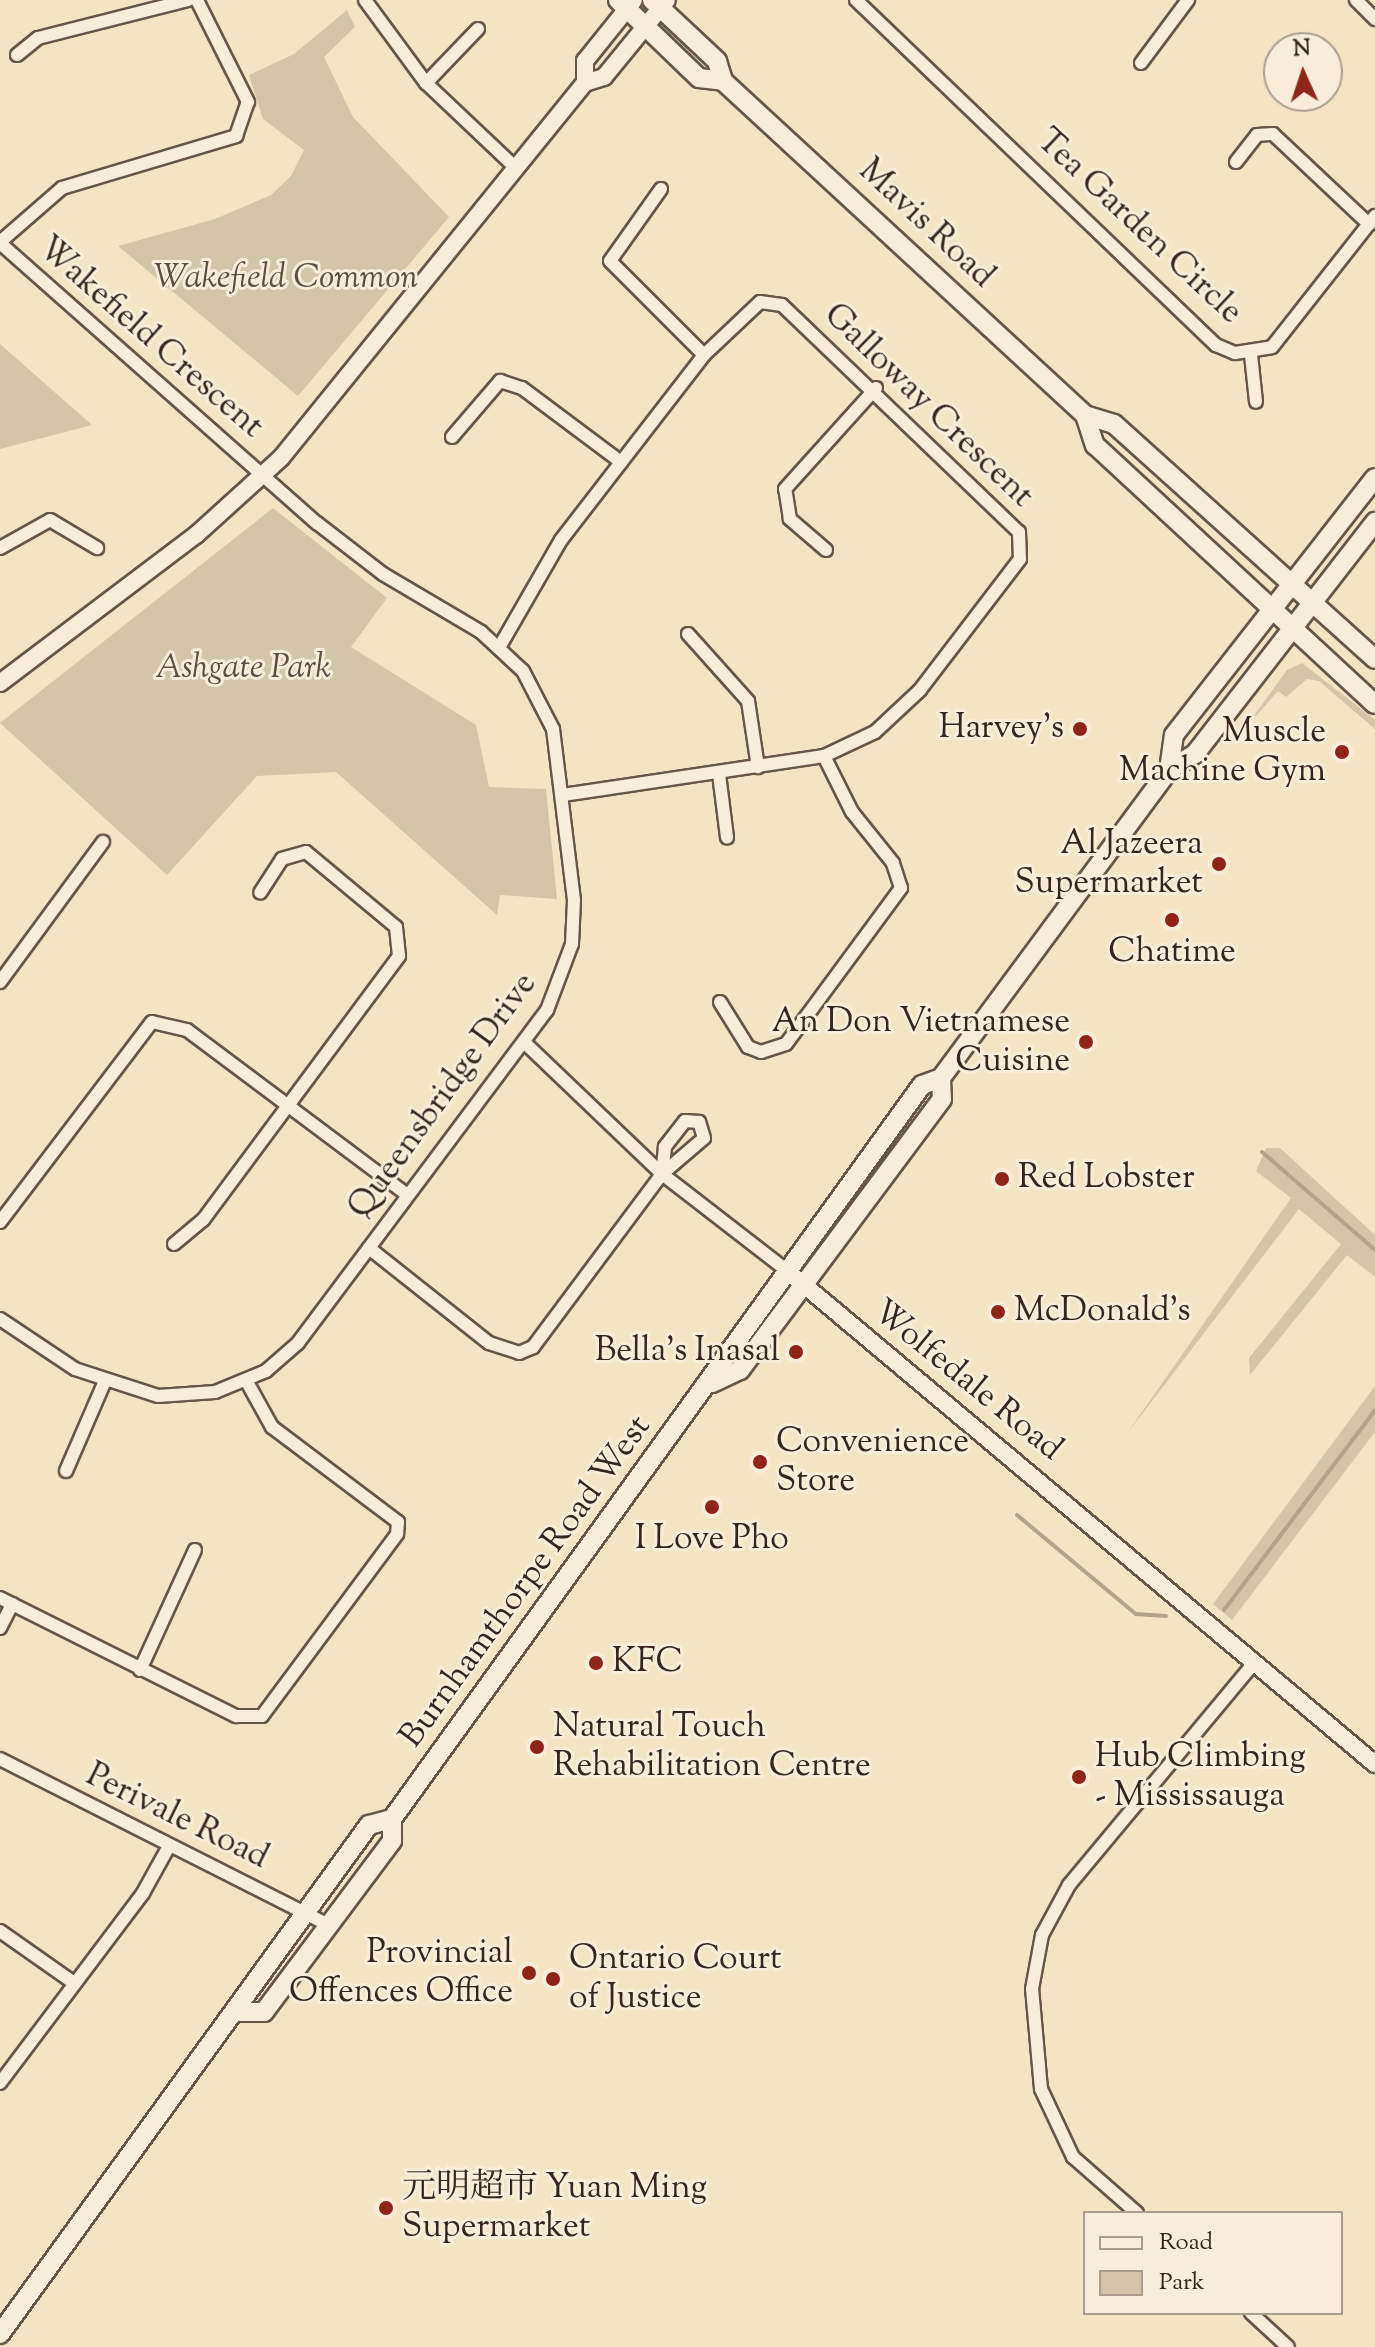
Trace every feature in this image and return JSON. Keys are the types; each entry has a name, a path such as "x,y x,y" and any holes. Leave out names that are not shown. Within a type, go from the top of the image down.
{"main road":[{"name":"Mavis Road","path":"626,3 645,26 699,78 723,81"},
{"name":"Mavis Road","path":"660,3 717,61 723,81 1085,415 1114,424 1375,659"},
{"name":"Mavis Road","path":"1085,415 1095,445 1269,610 1375,704"},
{"name":"Burnhamthorpe Road West","path":"1169,770 1174,735 1375,478"},
{"name":"Burnhamthorpe Road West","path":"240,2012 264,2012 392,1841 392,1819 712,1383 720,1356 922,1085 941,1078 1169,770 1195,754 1375,522"},
{"name":"Burnhamthorpe Road West","path":"712,1383 740,1370 942,1099 941,1078"},
{"name":"Burnhamthorpe Road West","path":"2,2338 240,2012 241,1994 369,1825 392,1819"}],"street":[{"path":"17,55 38,38 188,0"},
{"path":"0,242 62,188 236,136 248,102 197,0"},
{"path":"365,0 426,83 517,169"},
{"name":"Tea Garden Circle","path":"856,0 1216,345 1251,355 1272,347 1372,220"},
{"path":"1141,63 1188,0"},
{"path":"1356,0 1375,19"},
{"path":"585,83 585,61 626,3"},
{"path":"0,683 263,475 585,83 604,77 660,3"},
{"path":"426,83 478,29"},
{"path":"1236,162 1257,135 1273,134 1372,220"},
{"path":"661,189 610,261 704,355"},
{"name":"Wakefield Crescent","path":"0,242 263,475"},
{"name":"Galloway Crescent","path":"500,646 561,540 704,355 747,308 774,303 876,388 1019,532 1020,559 920,690 875,732 824,756 563,795"},
{"path":"1251,355 1256,402"},
{"path":"452,437 500,381 522,388 621,462"},
{"path":"826,550 790,519 785,489 876,388"},
{"name":"Queensbridge Drive","path":"0,1319 105,1381 158,1396 215,1392 246,1380 298,1343 369,1248 405,1193 524,1042 555,993 572,944 563,795 545,703 500,646 383,574 263,475"},
{"path":"0,548 50,520 97,548"},
{"path":"688,634 748,701 758,767"},
{"path":"720,1002 748,1047 761,1052 786,1044 901,888 824,756"},
{"path":"719,774 727,837"},
{"path":"0,982 103,842"},
{"path":"174,1244 203,1220 399,956 400,941 396,927 306,852 282,859 260,893"},
{"path":"0,1222 152,1022 187,1030 284,1108 405,1193"},
{"name":"Wolfedale Road","path":"524,1042 662,1174 785,1269 1375,1764"},
{"path":"369,1248 489,1343 519,1353 533,1347 662,1174"},
{"path":"0,1628 6,1601 236,1716 262,1716 397,1534 385,1507 272,1427 246,1380"},
{"path":"66,1471 105,1381"},
{"path":"140,1670 195,1550"},
{"path":"1135,2211 1073,2157 1041,2089 1032,1989 1042,1935 1069,1885 1255,1662"},
{"name":"Perivale Road","path":"0,1759 329,1925"},
{"path":"0,2083 143,1893 169,1846"},
{"path":"0,1931 74,1983"},
{"path":"1253,2315 1288,2347"}],"green space":[{"name":"Wakefield Common","path":"347,10 355,27 324,57 353,117 449,217 298,396 118,246 215,219 271,195 291,176 304,150 263,119 249,75 294,54"},
{"path":"0,344 92,425 0,449"},
{"name":"Ashgate Park","path":"273,508 387,598 351,647 476,725 489,787 546,789 557,899 500,895 497,915 336,772 257,776 167,875 0,723"},
{"path":"1302,663 1375,720 1375,729 1319,681 1307,679 1286,697 1278,691 1242,732 1287,670"},
{"path":"1266,1148 1280,1148 1375,1235 1375,1277 1347,1255 1250,1375 1249,1358 1341,1244 1299,1209 1126,1435 1291,1198 1256,1171"},
{"path":"1375,1386 1375,1432 1232,1620 1213,1604"}],"waterway":[{"path":"1262,1152 1375,1250"},
{"path":"1224,1610 1375,1410"},
{"path":"1017,1515 1136,1614 1166,1616"}],"place":[{"name":"Harvey's","path":"1080,729"},
{"name":"Muscle Machine Gym","path":"1342,752"},
{"name":"Al Jazeera Supermarket","path":"1219,864"},
{"name":"Chatime","path":"1172,920"},
{"name":"An Don Vietnamese Cuisine","path":"1086,1042"},
{"name":"Red Lobster","path":"1002,1179"},
{"name":"McDonald's","path":"998,1312"},
{"name":"Bella’s Inasal","path":"796,1352"},
{"name":"Convenience Store","path":"760,1462"},
{"name":"I Love Pho","path":"712,1507"},
{"name":"KFC","path":"596,1663"},
{"name":"Natural Touch Rehabilitation Centre","path":"537,1747"},
{"name":"Hub Climbing - Mississauga","path":"1079,1777"},
{"name":"Provincial Offences Office","path":"529,1973"},
{"name":"Ontario Court of Justice","path":"553,1979"},
{"name":"元明超市 Yuan Ming Supermarket","path":"386,2208"}]}
